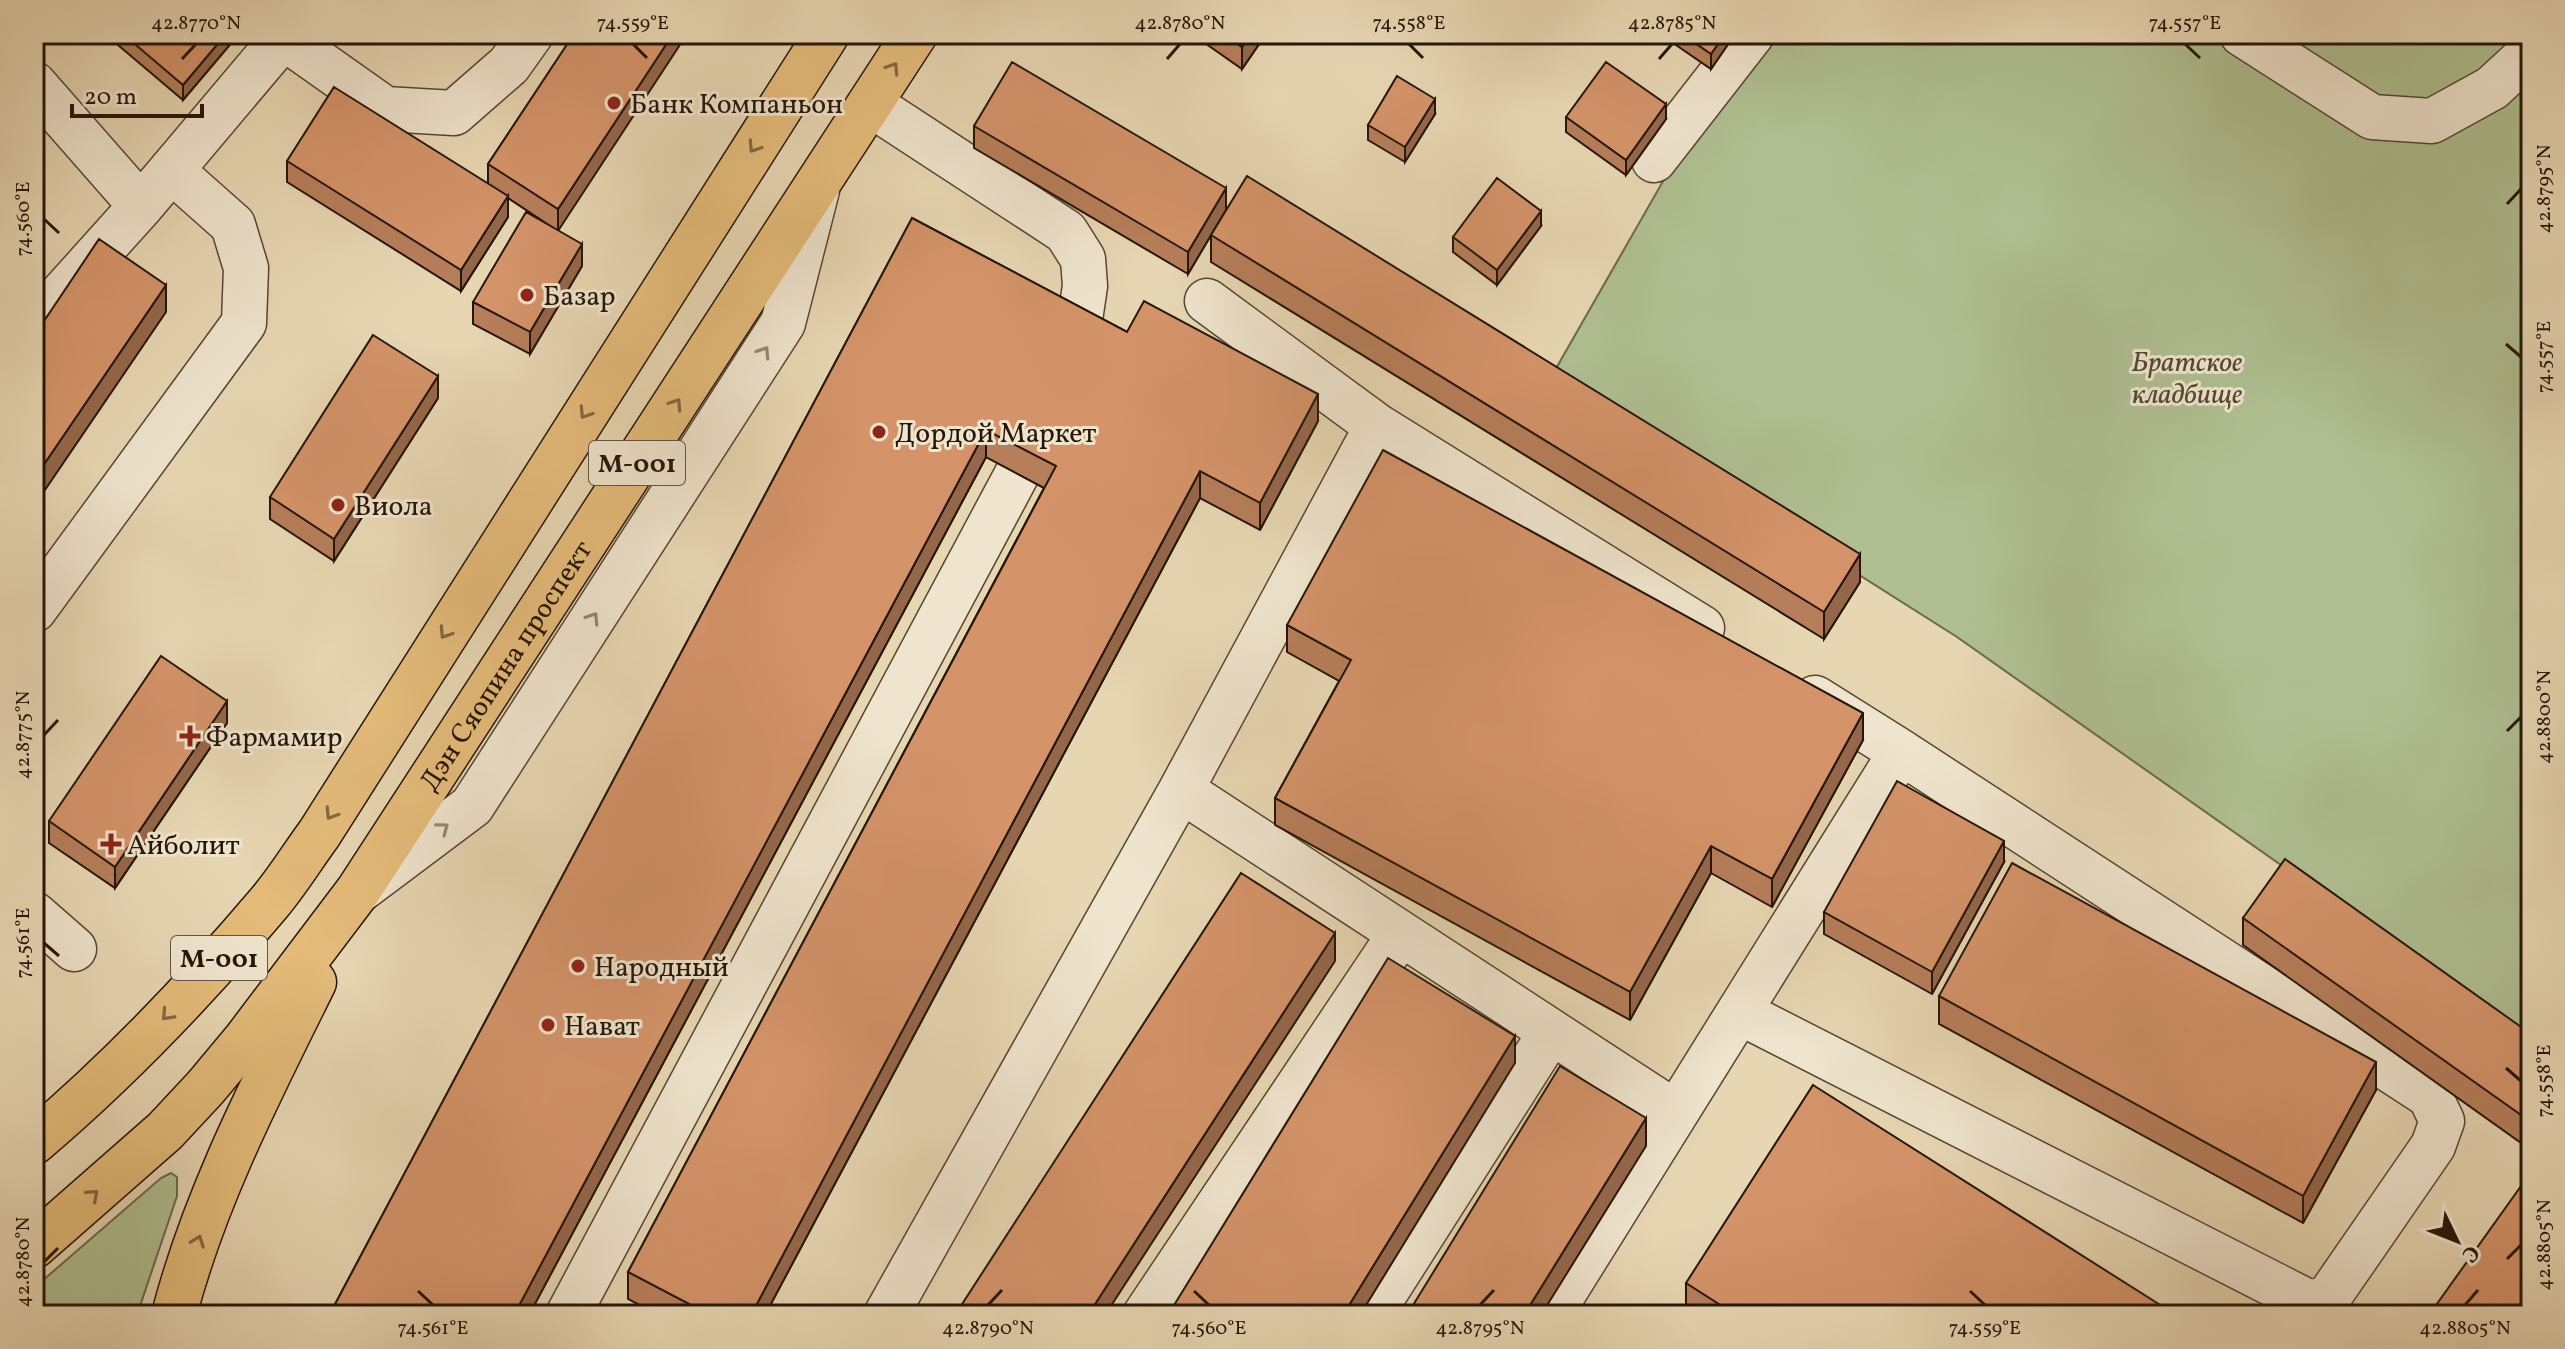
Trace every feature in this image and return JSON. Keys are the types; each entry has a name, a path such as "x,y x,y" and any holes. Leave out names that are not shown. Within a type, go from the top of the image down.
{"main road":[{"name":"M-001","path":"34,1142 93,1092 161,1022 270,901 295,868 827,34"},
{"name":"Дэн Сяопина проспект","path":"34,1246 155,1140 206,1087 358,891 915,34"},
{"path":"174,1315 196,1245 254,1104 358,891"}],"street":[{"path":"34,325 141,206 285,35 385,109 454,113 509,65 531,34"},
{"path":"1654,160 1752,34"},
{"path":"2242,34 2372,117 2432,121 2492,88 2531,52"},
{"path":"34,84 141,206"},
{"path":"870,104 1066,232 1083,259 1085,286 1078,333"},
{"path":"34,610 244,323 246,268 233,225 171,170"},
{"path":"1207,301 1377,426 1740,652"},
{"path":"886,1315 1181,790 1377,426"},
{"path":"568,1315 1017,474"},
{"path":"1739,1012 2310,1303 2328,1298 2433,1146 2442,1121 2430,1096 1901,752 1780,677"},
{"path":"1550,1315 1901,752"},
{"path":"1181,790 1676,1113"},
{"path":"34,914 74,949"},
{"path":"1145,1315 1400,934"},
{"path":"1371,1315 1551,1032"}],"green space":[{"name":"Братское кладбище","path":"1777,34 2531,34 2531,1041 1957,637 1550,379 1686,141"},
{"path":"171,1173 177,1177 177,1196 137,1315 34,1315 34,1288 161,1178"}],"building":[{"path":"123,34 226,34 183,85"},
{"path":"574,34 673,34 558,209 488,164"},
{"path":"1223,34 1251,34 1242,47"},
{"path":"1682,34 1725,34 1711,54"},
{"path":"1012,62 1226,188 1188,252 974,126"},
{"path":"1606,62 1666,104 1626,160 1566,117"},
{"path":"1397,76 1435,99 1405,147 1368,125"},
{"path":"334,87 508,196 461,270 287,161"},
{"path":"1247,176 1860,554 1824,612 1211,235"},
{"path":"1497,178 1541,211 1497,270 1453,237"},
{"name":"Базар","path":"526,212 582,244 530,332 473,302"},
{"path":"912,218 1127,332 1144,301 1318,394 1260,503 1200,471 751,1315 710,1315 628,1272 1056,466 986,430 514,1315 347,1315 333,1308"},
{"path":"99,239 166,285 34,479 34,336"},
{"path":"373,335 438,376 334,539 270,497"},
{"path":"1383,450 1863,713 1772,879 1711,846 1630,992 1275,798 1351,660 1287,625"},
{"path":"161,656 227,701 115,867 49,821"},
{"path":"1897,781 2004,841 1932,972 1824,912"},
{"path":"2285,859 2531,1034 2531,1122 2243,918"},
{"path":"2012,863 2376,1062 2303,1196 1939,996"},
{"path":"1241,873 1335,933 1088,1315 955,1315"},
{"path":"1388,958 1515,1036 1343,1315 1168,1315"},
{"path":"1560,1066 1646,1118 1524,1315 1407,1315"},
{"path":"1813,1085 2176,1315 1736,1315 1686,1283"},
{"path":"2531,1172 2531,1315 2429,1315"}],"place":[{"name":"Банк Компаньон","path":"614,103"},
{"name":"Базар","path":"527,295"},
{"name":"Дордой Маркет","path":"879,432"},
{"name":"Виола","path":"338,505"},
{"name":"Фармамир","path":"190,736"},
{"name":"Айболит","path":"111,844"},
{"name":"Народный","path":"578,966"},
{"name":"Нават","path":"548,1025"}]}
